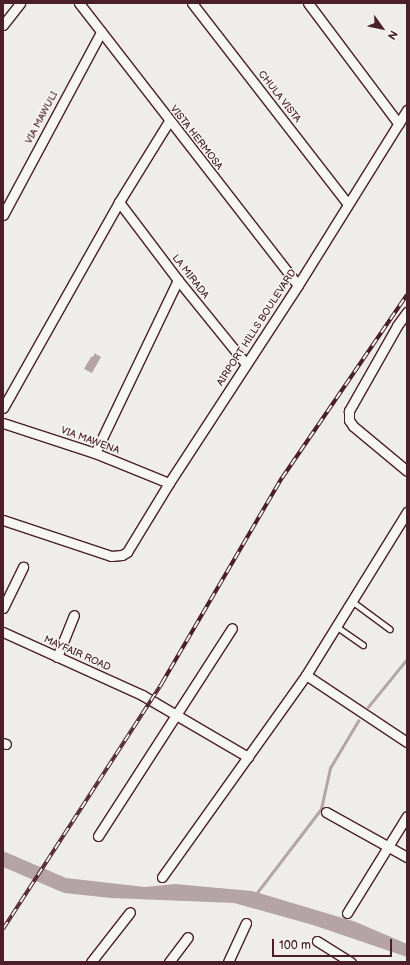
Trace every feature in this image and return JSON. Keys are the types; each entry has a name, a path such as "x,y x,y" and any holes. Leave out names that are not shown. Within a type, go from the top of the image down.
{"street":[{"path":"3,25 20,3"},
{"name":"VISTA HERMOSA","path":"79,3 169,121 298,285"},
{"name":"CHULA VISTA","path":"192,3 348,204"},
{"path":"308,3 399,124"},
{"name":"VIA MAWULI","path":"3,215 101,32"},
{"name":"AIRPORT HILLS BOULEVARD","path":"3,520 111,556 122,555 131,548 169,483 298,285 407,110"},
{"path":"3,408 119,202 169,121"},
{"name":"LA MIRADA","path":"119,202 178,280 246,364"},
{"path":"96,453 178,280"},
{"path":"407,312 349,411 349,420 353,426 407,471"},
{"name":"VIA MAWENA","path":"3,423 96,453 169,483"},
{"path":"162,877 306,675 407,512"},
{"path":"3,608 23,567"},
{"path":"57,657 74,615"},
{"path":"98,836 232,628"},
{"name":"MAYFAIR ROAD","path":"3,632 142,695 248,757"},
{"path":"306,675 407,742"},
{"path":"326,812 407,857"},
{"path":"347,913 407,816"},
{"path":"91,962 130,912"},
{"path":"228,962 246,923"},
{"path":"169,962 188,937"},
{"path":"317,941 351,962"}],"lane":[{"path":"352,601 390,629"},
{"path":"336,626 363,646"}],"shaded area":[{"path":"94,353 101,357 92,373 84,369 91,357 94,356"},
{"path":"3,851 66,878 145,887 175,884 252,891 356,922 407,944 407,957 313,925 234,903 111,898 64,893 3,867"}],"waterway":[{"path":"368,707 407,659"},
{"path":"256,894 321,809 330,768 358,721"}],"railway":[{"path":"3,929 162,683 282,478 407,295"}]}
